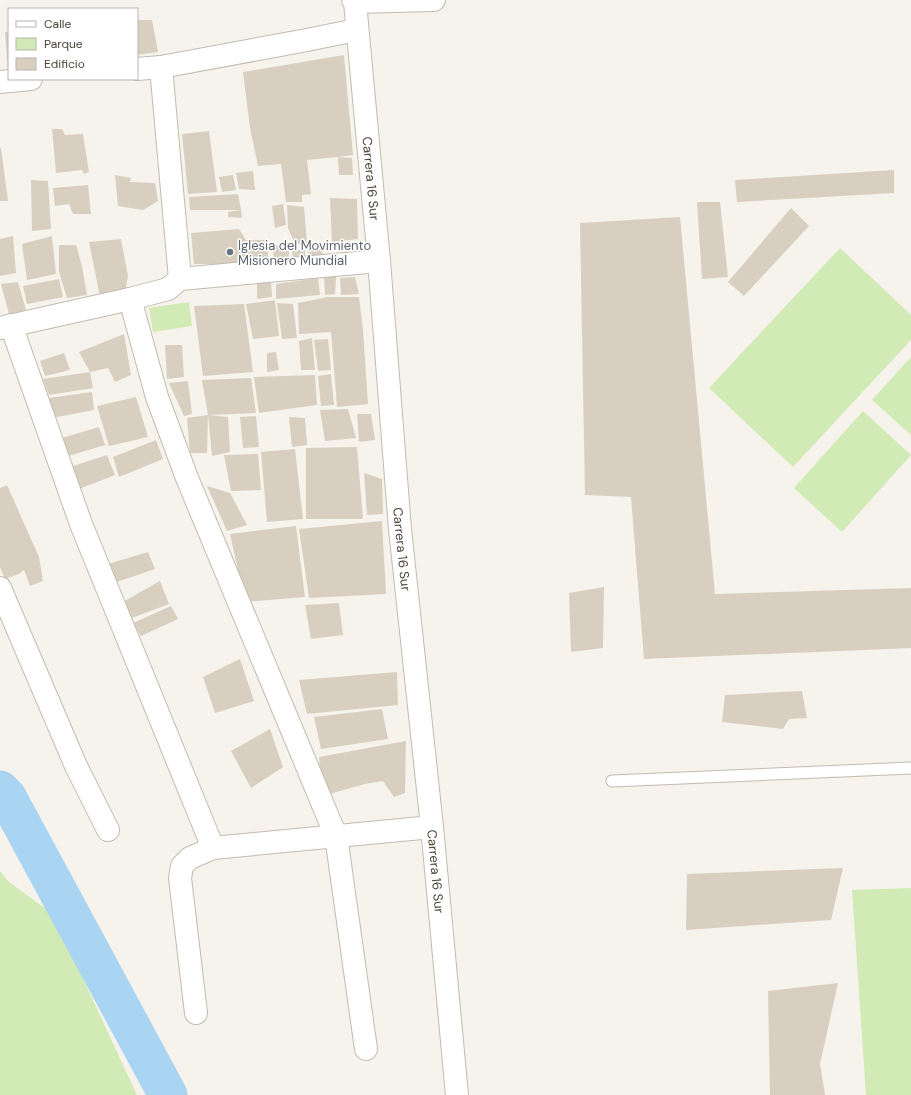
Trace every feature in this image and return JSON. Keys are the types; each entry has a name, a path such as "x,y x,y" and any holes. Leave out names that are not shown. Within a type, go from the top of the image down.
{"street":[{"path":"355,1 434,0"},
{"name":"Carrera 16 Sur","path":"355,1 356,30 379,261 400,529 432,827 457,1095"},
{"path":"138,69 160,67 356,30"},
{"path":"160,67 180,279"},
{"path":"0,82 21,80"},
{"path":"213,848 80,524 5,326 130,299 168,289 180,279 379,261"},
{"path":"130,299 157,397 187,478 336,836 366,1050"},
{"path":"0,588 76,766 108,830"},
{"path":"196,1013 180,878 182,866 190,858 213,848 432,827"}],"lane":[{"path":"612,781 911,768"}],"green space":[{"path":"840,248 911,315 911,340 793,467 709,388"},
{"path":"189,302 192,326 153,332 149,308"},
{"path":"911,357 911,435 872,400"},
{"path":"863,411 911,455 842,532 794,488"},
{"path":"0,871 9,882 53,914 137,1095 0,1095"},
{"path":"911,888 911,1095 866,1095 852,890"}],"building":[{"path":"138,20 152,20 158,52 138,55"},
{"path":"5,32 8,32 8,69"},
{"path":"344,55 353,155 307,160 311,194 302,195 302,202 286,202 281,164 258,166 250,128 243,72"},
{"path":"52,129 62,129 65,135 83,134 89,172 84,174 82,170 56,173"},
{"path":"209,131 217,192 188,194 182,134"},
{"path":"1,148 8,201 0,201"},
{"path":"338,157 352,158 353,175 339,175"},
{"path":"894,170 894,193 737,202 735,180"},
{"path":"253,171 255,190 239,189 236,173"},
{"path":"115,175 131,178 130,182 155,183 158,201 143,210 118,206"},
{"path":"233,175 236,190 222,192 219,177"},
{"path":"31,180 48,181 51,229 32,231"},
{"path":"88,185 91,214 73,214 69,204 55,206 53,188"},
{"path":"238,194 241,210 190,210 189,197"},
{"path":"330,198 357,199 358,239 332,242"},
{"path":"697,202 720,202 728,277 702,279"},
{"path":"283,204 286,225 275,228 272,206"},
{"path":"287,205 304,207 307,243 295,244 288,228"},
{"path":"791,208 809,226 744,296 728,282"},
{"path":"241,210 242,218 228,217 228,212"},
{"path":"680,217 715,594 911,588 911,648 644,659 631,497 585,495 580,223"},
{"name":"Iglesia del Movimiento Misionero Mundial","path":"239,229 246,240 268,240 268,264 194,264 191,233"},
{"path":"13,236 16,273 0,276 0,239"},
{"path":"52,236 56,274 27,280 22,244"},
{"path":"121,239 128,276 125,292 100,297 89,242"},
{"path":"59,245 76,245 82,266 87,295 67,298 59,272"},
{"path":"273,245 289,248 289,267 274,266"},
{"path":"308,249 322,250 323,259 309,262"},
{"path":"292,250 305,250 305,261 293,263"},
{"path":"324,276 336,277 335,294 325,295"},
{"path":"355,277 359,294 341,295 340,278"},
{"path":"318,278 320,295 276,299 276,284"},
{"path":"59,279 63,297 27,304 23,286"},
{"path":"257,279 271,280 272,297 257,299"},
{"path":"18,282 26,310 9,314 1,284"},
{"path":"328,297 359,297 363,330 368,404 337,407 331,332 299,334 298,303"},
{"path":"275,300 279,336 253,339 246,304"},
{"path":"277,303 293,304 297,338 282,339"},
{"path":"244,304 253,372 203,376 194,306"},
{"path":"124,334 131,375 115,382 108,368 90,372 79,352"},
{"path":"312,338 315,370 301,370 299,341"},
{"path":"328,339 331,370 318,371 314,340"},
{"path":"165,345 182,345 184,377 167,379"},
{"path":"276,352 279,370 267,372 267,353"},
{"path":"64,353 70,370 45,376 40,361"},
{"path":"90,372 93,388 49,395 43,379"},
{"path":"331,374 334,405 321,406 318,376"},
{"path":"315,375 317,405 259,413 254,377"},
{"path":"251,378 256,413 208,415 202,380"},
{"path":"188,381 192,414 184,416 169,383"},
{"path":"92,392 94,410 52,418 48,398"},
{"path":"136,397 148,437 109,446 97,406"},
{"path":"348,409 356,438 325,441 320,410"},
{"path":"357,414 371,414 375,440 359,442"},
{"path":"208,415 228,417 230,452 212,456"},
{"path":"208,415 207,453 190,453 187,418"},
{"path":"256,416 259,447 243,448 240,417"},
{"path":"289,417 305,418 307,445 292,447"},
{"path":"99,427 105,445 65,457 62,438"},
{"path":"156,440 163,459 119,477 113,457"},
{"path":"357,447 363,519 306,519 306,448"},
{"path":"295,449 303,519 267,522 261,452"},
{"path":"258,454 261,490 231,491 224,455"},
{"path":"107,455 115,475 79,489 70,467"},
{"path":"364,473 382,479 383,514 367,515"},
{"path":"7,485 39,557 43,581 30,586 24,570 19,574 5,579 0,567 0,488"},
{"path":"207,486 230,493 247,525 227,531"},
{"path":"382,521 386,594 309,598 299,529"},
{"path":"296,526 305,597 245,602 230,534"},
{"path":"148,552 155,569 114,583 108,564"},
{"path":"160,581 169,604 132,618 123,602"},
{"path":"604,587 603,648 571,652 569,593"},
{"path":"339,603 343,635 311,639 305,605"},
{"path":"171,606 178,619 141,636 133,623"},
{"path":"240,659 254,701 215,713 203,677"},
{"path":"397,672 398,705 307,714 299,680"},
{"path":"802,691 807,718 789,719 783,729 722,722 725,695"},
{"path":"382,709 388,739 321,749 314,717"},
{"path":"270,729 283,767 251,788 231,751"},
{"path":"406,741 405,793 394,797 383,781 365,784 322,796 319,757"},
{"path":"843,868 831,920 686,930 687,874"},
{"path":"838,983 820,1064 825,1095 770,1095 768,991"}],"waterway":[{"path":"0,790 7,797 168,1095"}],"place":[{"name":"Iglesia del Movimiento Misionero Mundial","path":"230,252"}]}
